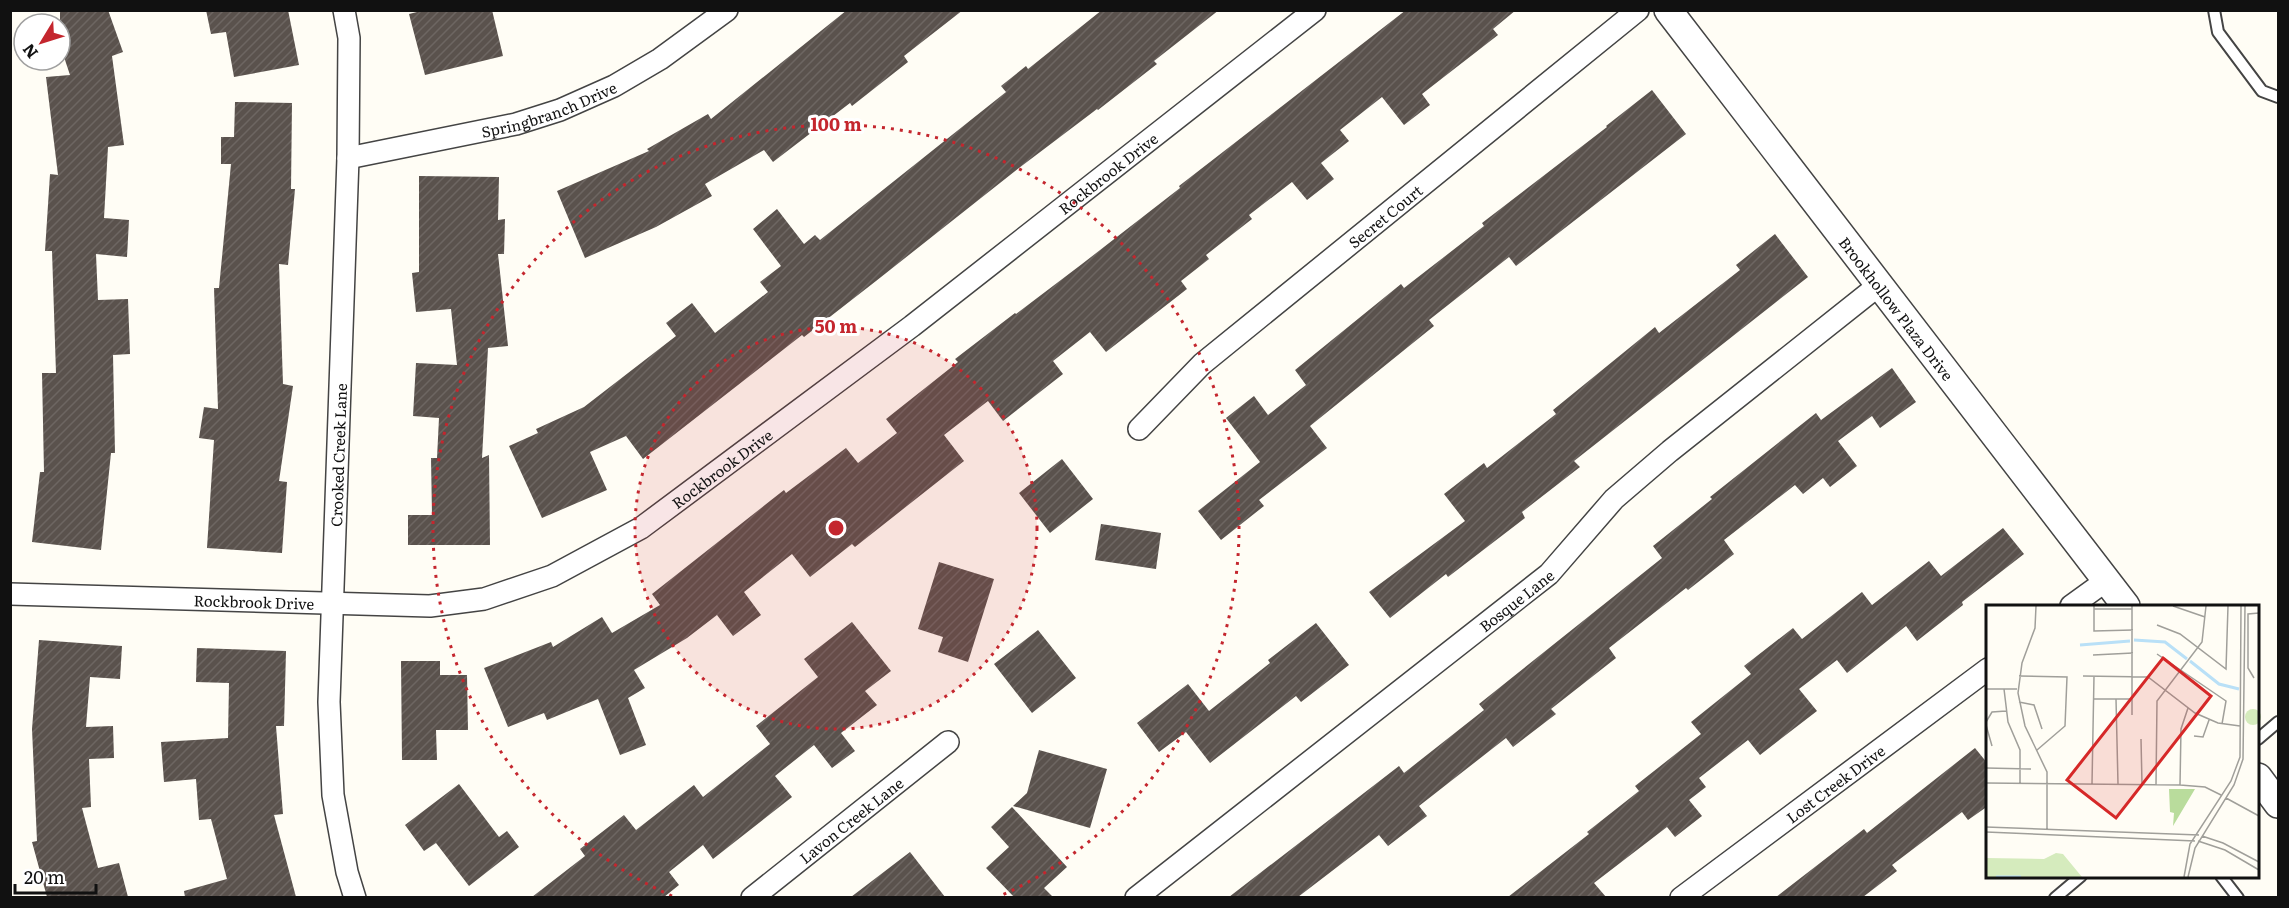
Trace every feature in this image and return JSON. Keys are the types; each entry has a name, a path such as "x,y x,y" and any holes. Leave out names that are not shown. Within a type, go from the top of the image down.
{"street":[{"name":"Crooked Creek Lane","path":"344,10 349,38 348,158 329,702 333,795 347,872 355,897"},
{"name":"Springbranch Drive","path":"348,158 516,124 560,110 614,86 660,59 727,10"},
{"name":"Rockbrook Drive","path":"10,594 430,606 484,599 552,576 641,528 912,326 1315,10"},
{"name":"Secret Court","path":"1139,429 1202,364 1638,10"},
{"name":"Brookhollow Plaza Drive","path":"1668,10 2126,605"},
{"name":"Bosque Lane","path":"1136,897 1549,574 1622,492 1680,443 1880,285"},
{"path":"2072,605 2107,580"},
{"name":"Lost Creek Drive","path":"1681,897 1986,670"},
{"name":"Lavon Creek Lane","path":"760,895 948,742"},
{"path":"2259,778 2278,804"}],"lane":[{"path":"2214,10 2218,32 2262,91 2278,97"},
{"path":"2259,738 2278,722"},
{"path":"2055,897 2079,878"},
{"path":"2223,878 2238,897"}],"building":[{"path":"60,10 108,10 123,52 112,56 124,145 108,147 104,218 129,220 127,257 96,254 98,300 128,299 130,354 113,355 115,453 111,453 101,550 32,542 40,472 44,472 42,373 56,373 52,251 45,251 50,174 58,175 46,77 70,75 69,72 72,72 72,12 60,12"},
{"path":"206,10 288,10 299,65 234,77 226,32 211,34"},
{"path":"425,10 492,10 503,56 425,75 409,14"},
{"path":"847,10 963,10 904,56 908,62 852,106 850,103 773,162 764,150 705,184 712,196 656,227 585,258 557,191 649,151 647,149 708,114 711,119"},
{"path":"1102,10 1219,10 1154,61 1157,64 1098,110 1019,168 804,337 802,335 643,459 626,436 590,452 607,490 542,518 509,446 538,433 536,429 584,407 676,336 666,323 692,303 715,333 768,292 760,282 781,266 753,229 777,209 804,244 815,235 820,240 1006,92 1001,86 1026,66 1028,69"},
{"path":"1406,10 1516,10 1493,29 1498,35 1422,94 1430,105 1404,125 1382,97 1340,130 1349,141 1321,163 1334,179 1307,200 1292,182 1249,215 1252,219 1206,255 1209,259 1181,281 1187,289 1106,352 1090,332 1053,361 1063,374 1003,421 988,401 944,435 964,461 855,547 852,544 810,577 792,554 744,592 761,615 733,636 717,615 687,638 634,670 645,688 628,698 646,745 620,755 598,699 547,720 544,713 508,727 484,668 551,642 553,647 602,617 612,633 660,605 652,594 784,490 786,493 846,448 858,463 897,433 886,419 958,362 955,359 1082,264"},
{"path":"1652,90 1686,134 1516,266 1509,257 1429,320 1434,326 1310,426 1327,448 1259,500 1264,506 1221,540 1198,511 1260,462 1226,418 1254,396 1268,415 1306,385 1295,370 1401,284 1404,288 1484,226 1482,223"},
{"path":"235,102 292,103 291,189 295,189 288,265 279,264 283,384 293,386 279,481 287,482 282,553 207,548 214,440 199,438 204,407 218,409 214,288 219,288 231,164 221,164 221,137 234,137"},
{"path":"419,176 499,177 498,220 505,219 504,254 498,254 508,346 488,348 482,458 489,455 490,545 408,545 408,515 432,515 431,458 437,458 439,418 413,416 416,363 457,365 451,309 416,312 412,273 419,272"},
{"path":"1775,234 1808,277 1574,461 1580,467 1522,512 1525,518 1448,577 1446,574 1390,618 1369,592 1465,521 1444,494 1484,463 1487,468 1556,414 1553,410 1655,327 1659,333 1740,270 1736,265"},
{"path":"1892,368 1916,402 1880,428 1872,416 1838,441 1857,466 1830,487 1823,478 1803,494 1795,485 1724,540 1734,554 1609,648 1616,658 1551,709 1556,714 1513,747 1506,738 1419,806 1427,816 1388,846 1379,835 1298,897 1229,897 1399,766 1404,773 1484,710 1479,704 1662,558 1653,546 1712,499 1710,497 1816,413 1821,420"},
{"path":"1062,459 1093,499 1050,533 1019,493"},
{"path":"1101,524 1161,533 1156,569 1095,560"},
{"path":"2003,528 2024,554 1962,602 1963,605 1917,641 1906,626 1847,673 1837,660 1799,689 1817,711 1760,755 1748,740 1699,778 1706,787 1689,800 1702,816 1675,837 1667,827 1594,883 1606,897 1508,897 1589,834 1587,832 1639,791 1635,786 1701,734 1691,722 1751,674 1744,666 1793,628 1802,639 1862,592 1872,605 1929,561 1941,576"},
{"path":"939,562 994,579 968,662 938,652 943,637 918,629"},
{"path":"852,622 891,671 865,691 877,705 841,733 855,751 832,768 814,745 775,776 792,797 713,859 703,845 669,872 679,885 664,897 532,897 585,856 580,849 624,815 636,830 694,785 703,797 770,744 756,726 818,677 804,659"},
{"path":"1316,623 1349,665 1301,702 1296,696 1210,763 1186,732 1159,752 1137,723 1188,684 1209,711 1270,663 1268,660"},
{"path":"1038,630 1076,678 1032,713 994,664"},
{"path":"39,640 122,646 120,679 90,677 86,727 113,726 114,758 89,759 91,807 82,808 98,868 119,863 128,897 47,897 32,842 37,841 32,729"},
{"path":"197,648 286,651 284,726 276,726 283,814 274,815 296,897 185,897 184,891 227,879 211,819 199,820 196,779 164,782 161,742 228,738 229,683 196,682"},
{"path":"401,661 440,661 440,675 467,675 468,730 436,730 437,760 402,760"},
{"path":"1975,748 1986,762 1986,807 1968,820 1962,812 1892,865 1897,871 1863,897 1776,897 1864,829 1867,833"},
{"path":"1039,750 1107,769 1090,828 1013,806 1027,793"},
{"path":"459,784 499,837 507,831 519,847 469,886 436,843 424,851 405,825"},
{"path":"1012,807 1067,867 1044,888 1053,897 1014,897 986,868 1009,847 991,827"},
{"path":"910,852 945,897 851,897"}]}
